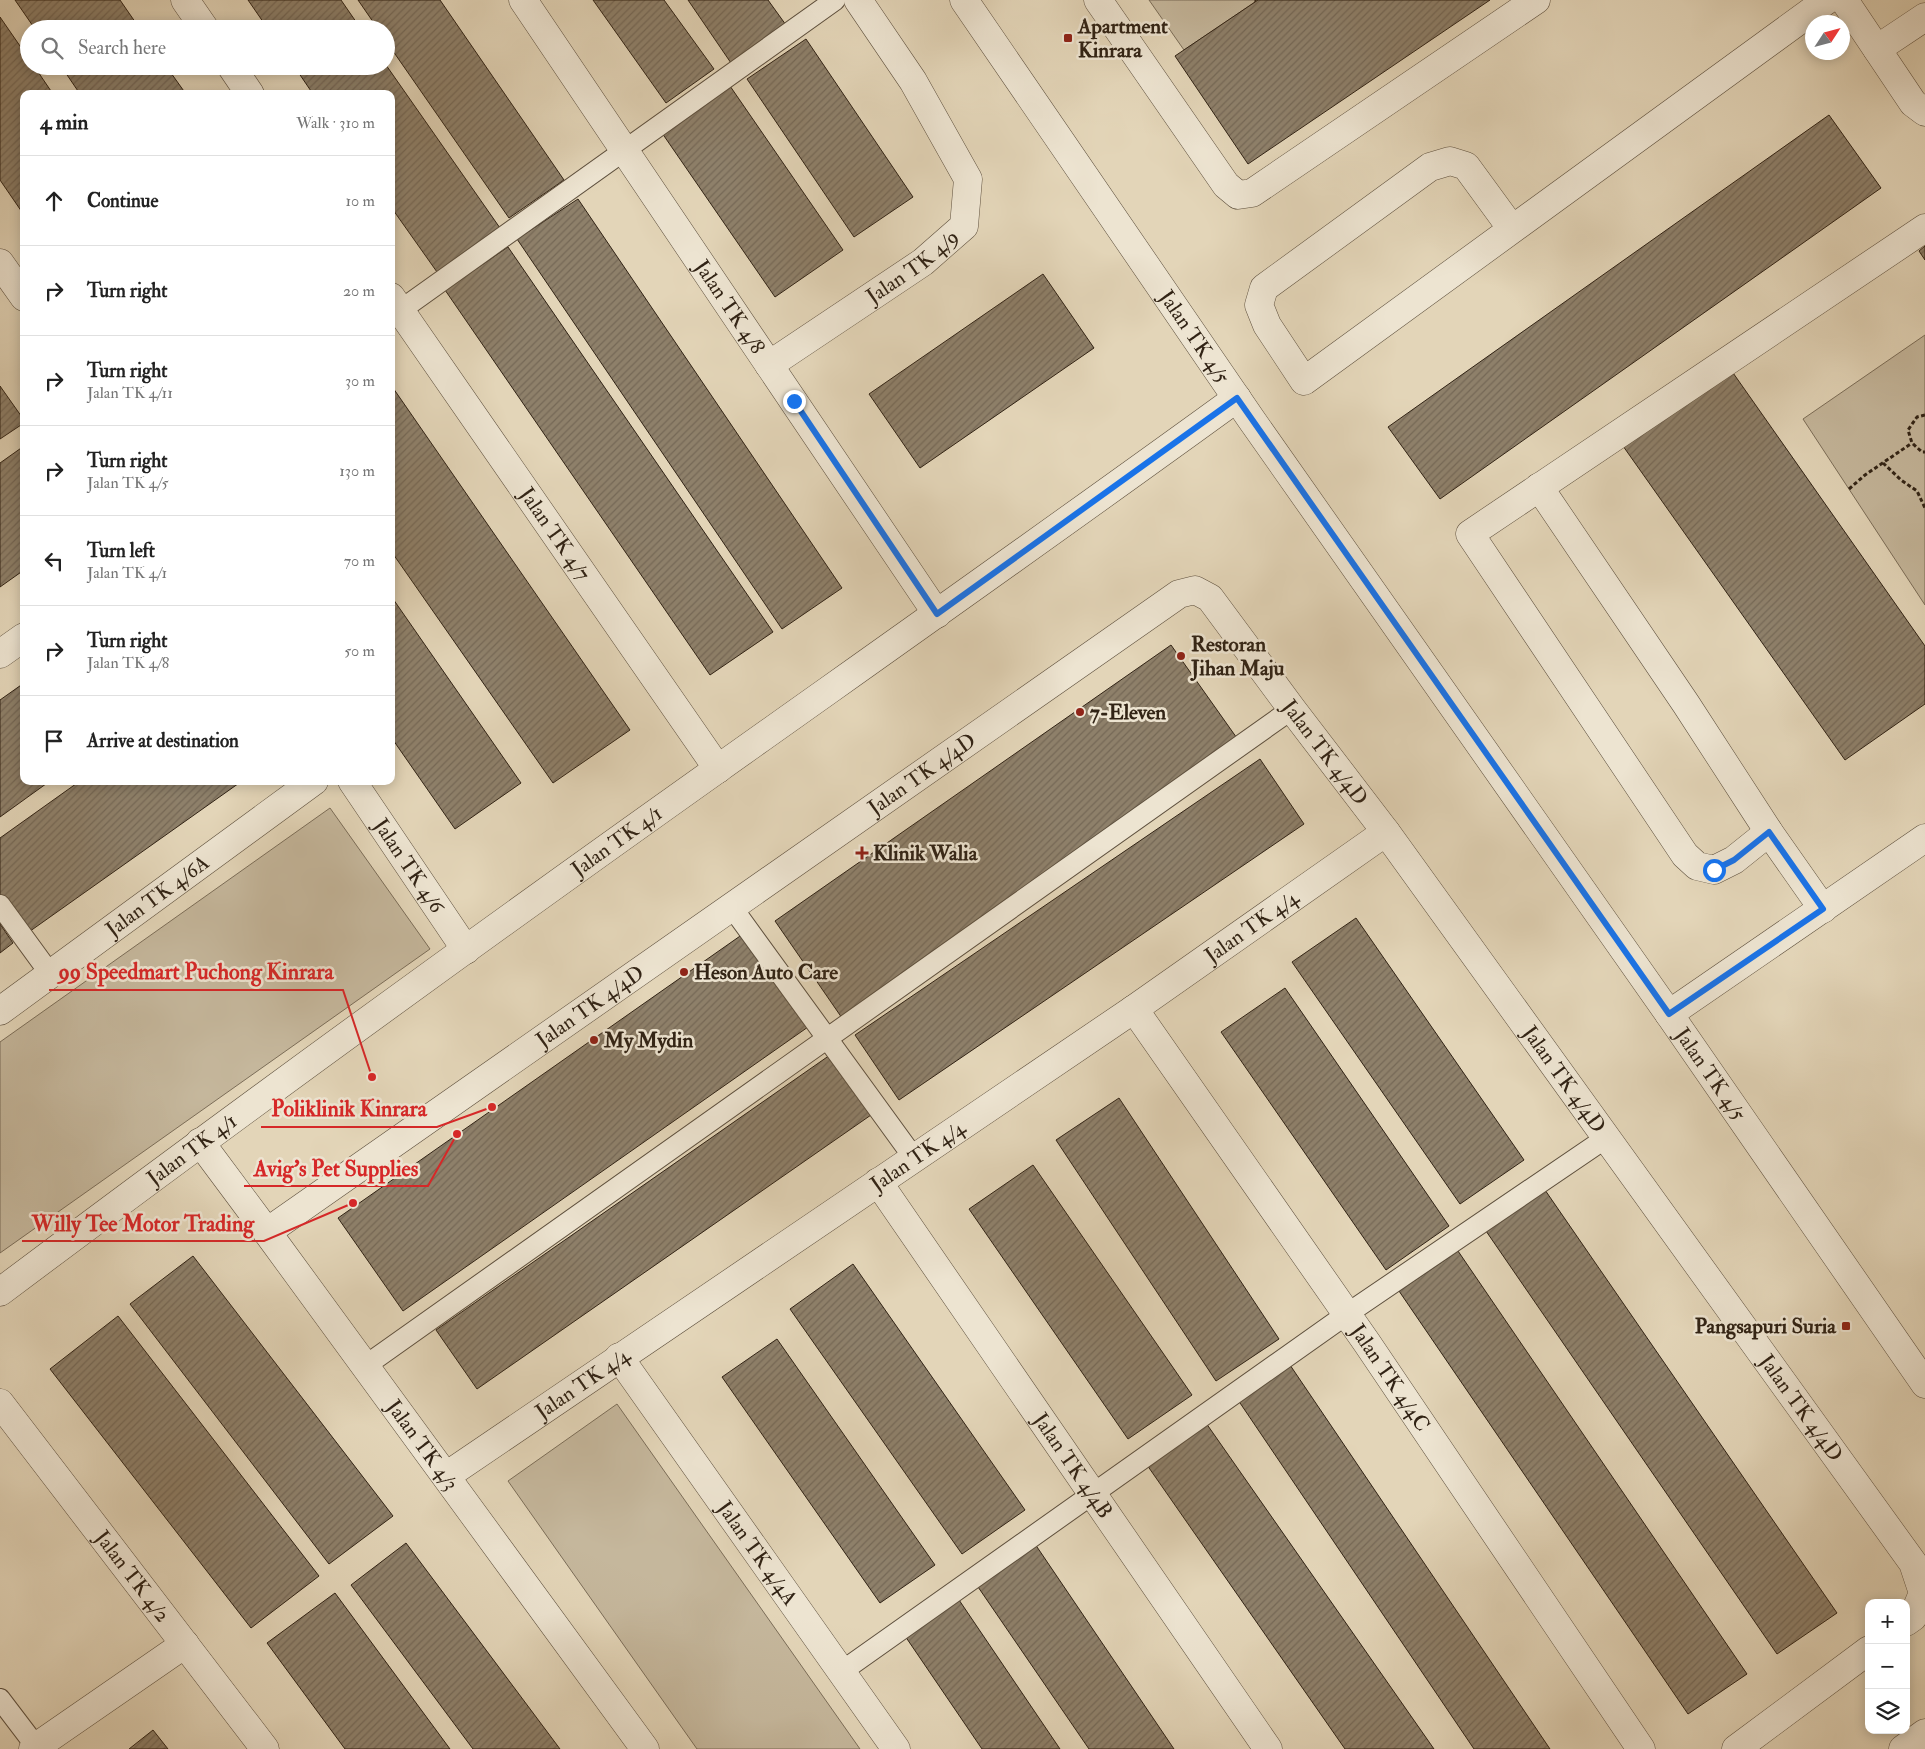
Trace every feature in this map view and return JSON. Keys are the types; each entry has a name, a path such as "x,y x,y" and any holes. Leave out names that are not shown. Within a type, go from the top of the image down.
{"street":[{"path":"185,0 199,20"},
{"name":"Jalan TK 4/8","path":"523,0 937,614"},
{"name":"Jalan TK 4/9","path":"769,365 923,262 964,226 968,179 913,81 858,0"},
{"name":"Jalan TK 4/5","path":"964,0 1237,398 1669,1014 1925,1384"},
{"path":"1098,0 1226,185 1238,195 1252,193 1536,0"},
{"path":"1512,229 1466,166 1450,161 1430,167 1264,288 1259,305 1267,325 1304,381 1827,0"},
{"path":"1844,0 1913,103 1925,112"},
{"path":"1877,49 1925,17"},
{"path":"237,75 247,90"},
{"path":"1769,832 1734,860 1714,870 1697,866 1685,855 1470,534 1925,228"},
{"path":"1,268 20,292"},
{"name":"Jalan TK 4/7","path":"395,309 718,769"},
{"name":"Jalan TK 4/1","path":"0,1292 200,1142 1237,398"},
{"path":"1539,487 1686,704 1769,832 1823,909"},
{"name":"Jalan TK 4/4D","path":"267,1232 1180,594 1195,590 1210,598 1386,832 1913,1563 1923,1593 1913,1617 1910,1619"},
{"path":"0,654 20,640"},
{"name":"Jalan TK 4/6A","path":"0,1011 309,785"},
{"name":"Jalan TK 4/6","path":"355,785 466,950"},
{"name":"Jalan TK 4/4","path":"446,1476 1134,1010 1386,832"},
{"path":"1669,1014 1925,838"},
{"name":"Jalan TK 4/4C","path":"1134,1010 1347,1314 1640,1749"},
{"name":"Jalan TK 4/3","path":"200,1142 645,1749"},
{"name":"Jalan TK 4/4B","path":"878,1182 1268,1749"},
{"name":"Jalan TK 4/4A","path":"620,1357 896,1749"},
{"name":"Jalan TK 4/2","path":"0,1403 265,1749"},
{"path":"36,1748 185,1644"},
{"path":"1736,1749 1865,1653"},
{"path":"1903,1749 1925,1733"}],"lane":[{"path":"395,307 835,0"},
{"path":"365,1366 1292,709"},
{"path":"0,905 51,975"},
{"path":"731,906 914,1158"},
{"path":"841,1672 1347,1314 1606,1138"},
{"path":"0,1699 36,1748"}],"path":[{"path":"1925,415 1917,417 1908,430 1912,443 1922,452 1925,452"},
{"path":"1849,489 1864,475 1912,443"},
{"path":"1883,462 1901,480 1917,491 1925,508"}],"shaded area":[{"path":"1149,0 1258,0 1184,50"},
{"path":"1925,335 1925,605 1803,419"},
{"path":"330,808 430,949 0,1253 0,1042"},
{"path":"617,1404 860,1749 697,1749 508,1481"}],"building":[{"path":"15,0 120,0 134,20 29,20"},
{"path":"248,0 341,0 355,20 262,20"},
{"path":"358,0 440,0 564,180 509,218 395,54 395,20 372,20"},
{"path":"593,0 664,0 714,69 666,103"},
{"path":"688,0 768,0 786,25 731,63"},
{"path":"1258,0 1490,0 1248,164 1175,56"},
{"path":"0,17 20,46 20,75 40,75 50,90 20,90 20,209 0,180"},
{"path":"806,39 913,197 854,237 747,79"},
{"path":"67,75 172,75 183,90 77,90"},
{"path":"300,75 393,75 500,228 437,272 395,213 395,90 310,90"},
{"path":"730,86 843,250 775,297 662,133"},
{"path":"1829,115 1881,188 1440,499 1388,427"},
{"path":"578,199 842,588 782,629 517,239"},
{"path":"1925,246 1925,260 1919,251"},
{"path":"508,247 773,632 710,675 445,290"},
{"path":"1043,274 1094,348 920,468 869,394"},
{"path":"1731,370 1925,646 1925,704 1845,760 1623,446"},
{"path":"0,386 20,414 20,426 0,439"},
{"path":"395,391 630,730 553,783 395,557"},
{"path":"20,449 20,573 0,587 0,463"},
{"path":"395,602 521,783 455,829 395,743"},
{"path":"1171,645 1239,741 842,1018 775,921"},
{"path":"20,686 20,785 44,785 0,817 0,700"},
{"path":"1260,759 1304,824 899,1100 855,1035"},
{"path":"74,785 236,785 26,934 0,898 0,838"},
{"path":"1356,918 1524,1160 1460,1204 1292,962"},
{"path":"0,924 13,943 0,953"},
{"path":"743,934 808,1027 403,1311 338,1218"},
{"path":"1285,988 1449,1226 1386,1270 1221,1032"},
{"path":"830,1055 871,1115 477,1389 436,1330"},
{"path":"1119,1098 1279,1339 1216,1381 1056,1140"},
{"path":"1033,1165 1192,1395 1128,1439 969,1209"},
{"path":"1545,1190 1837,1613 1777,1654 1486,1231"},
{"path":"1458,1251 1747,1674 1688,1714 1399,1291"},
{"path":"193,1256 393,1516 329,1564 130,1304"},
{"path":"853,1264 1025,1510 962,1554 790,1309"},
{"path":"118,1316 319,1576 251,1628 50,1369"},
{"path":"777,1339 935,1565 880,1603 722,1377"},
{"path":"1290,1365 1550,1749 1474,1749 1238,1400"},
{"path":"1206,1423 1434,1749 1345,1749 1147,1465"},
{"path":"406,1543 560,1749 473,1749 351,1585"},
{"path":"1035,1544 1174,1749 1089,1749 976,1584"},
{"path":"335,1593 450,1749 345,1749 267,1643"},
{"path":"957,1597 1060,1749 982,1749 903,1633"},
{"path":"153,1730 168,1749 129,1749"}],"place":[{"name":"Apartment Kinrara","path":"1068,38"},
{"name":"Restoran Jihan Maju","path":"1181,656"},
{"name":"7-Eleven","path":"1080,712"},
{"name":"Klinik Walia","path":"862,853"},
{"name":"Heson Auto Care","path":"684,972"},
{"name":"My Mydin","path":"594,1040"},
{"name":"99 Speedmart Puchong Kinrara","path":"372,1077"},
{"name":"Poliklinik Kinrara","path":"492,1107"},
{"name":"Avig's Pet Supplies","path":"457,1134"},
{"name":"Willy Tee Motor Trading","path":"353,1203"},
{"name":"Pangsapuri Suria","path":"1846,1326"}],"route":[{"path":"794,401 937,614 1055,531 1237,398 1669,1014 1823,909 1769,832 1734,860 1714,870"}]}
